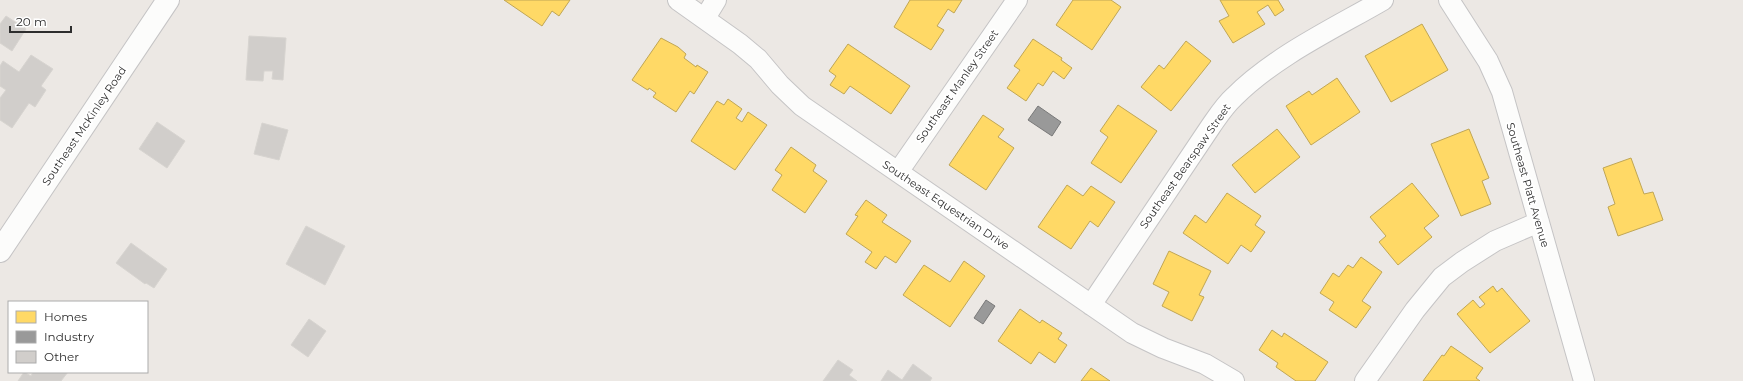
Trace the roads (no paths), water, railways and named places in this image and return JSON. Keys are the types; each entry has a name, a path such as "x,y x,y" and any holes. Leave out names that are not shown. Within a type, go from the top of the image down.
{"street":[{"name":"Southeast McKinley Road","path":"0,252 168,0"},
{"name":"Southeast Equestrian Drive","path":"678,0 740,44 758,59 780,85 802,106 1091,305 1132,333 1163,348 1205,364 1234,381"},
{"path":"704,18 716,0"},
{"name":"Southeast Manley Street","path":"898,172 1017,0"},
{"name":"Southeast Bearspaw Street","path":"1091,305 1211,126 1232,98 1252,80 1277,62 1383,0"},
{"name":"Southeast Platt Avenue","path":"1449,0 1488,62 1502,92 1584,381"},
{"path":"1365,381 1415,310 1442,277 1495,241 1539,222"}]}
